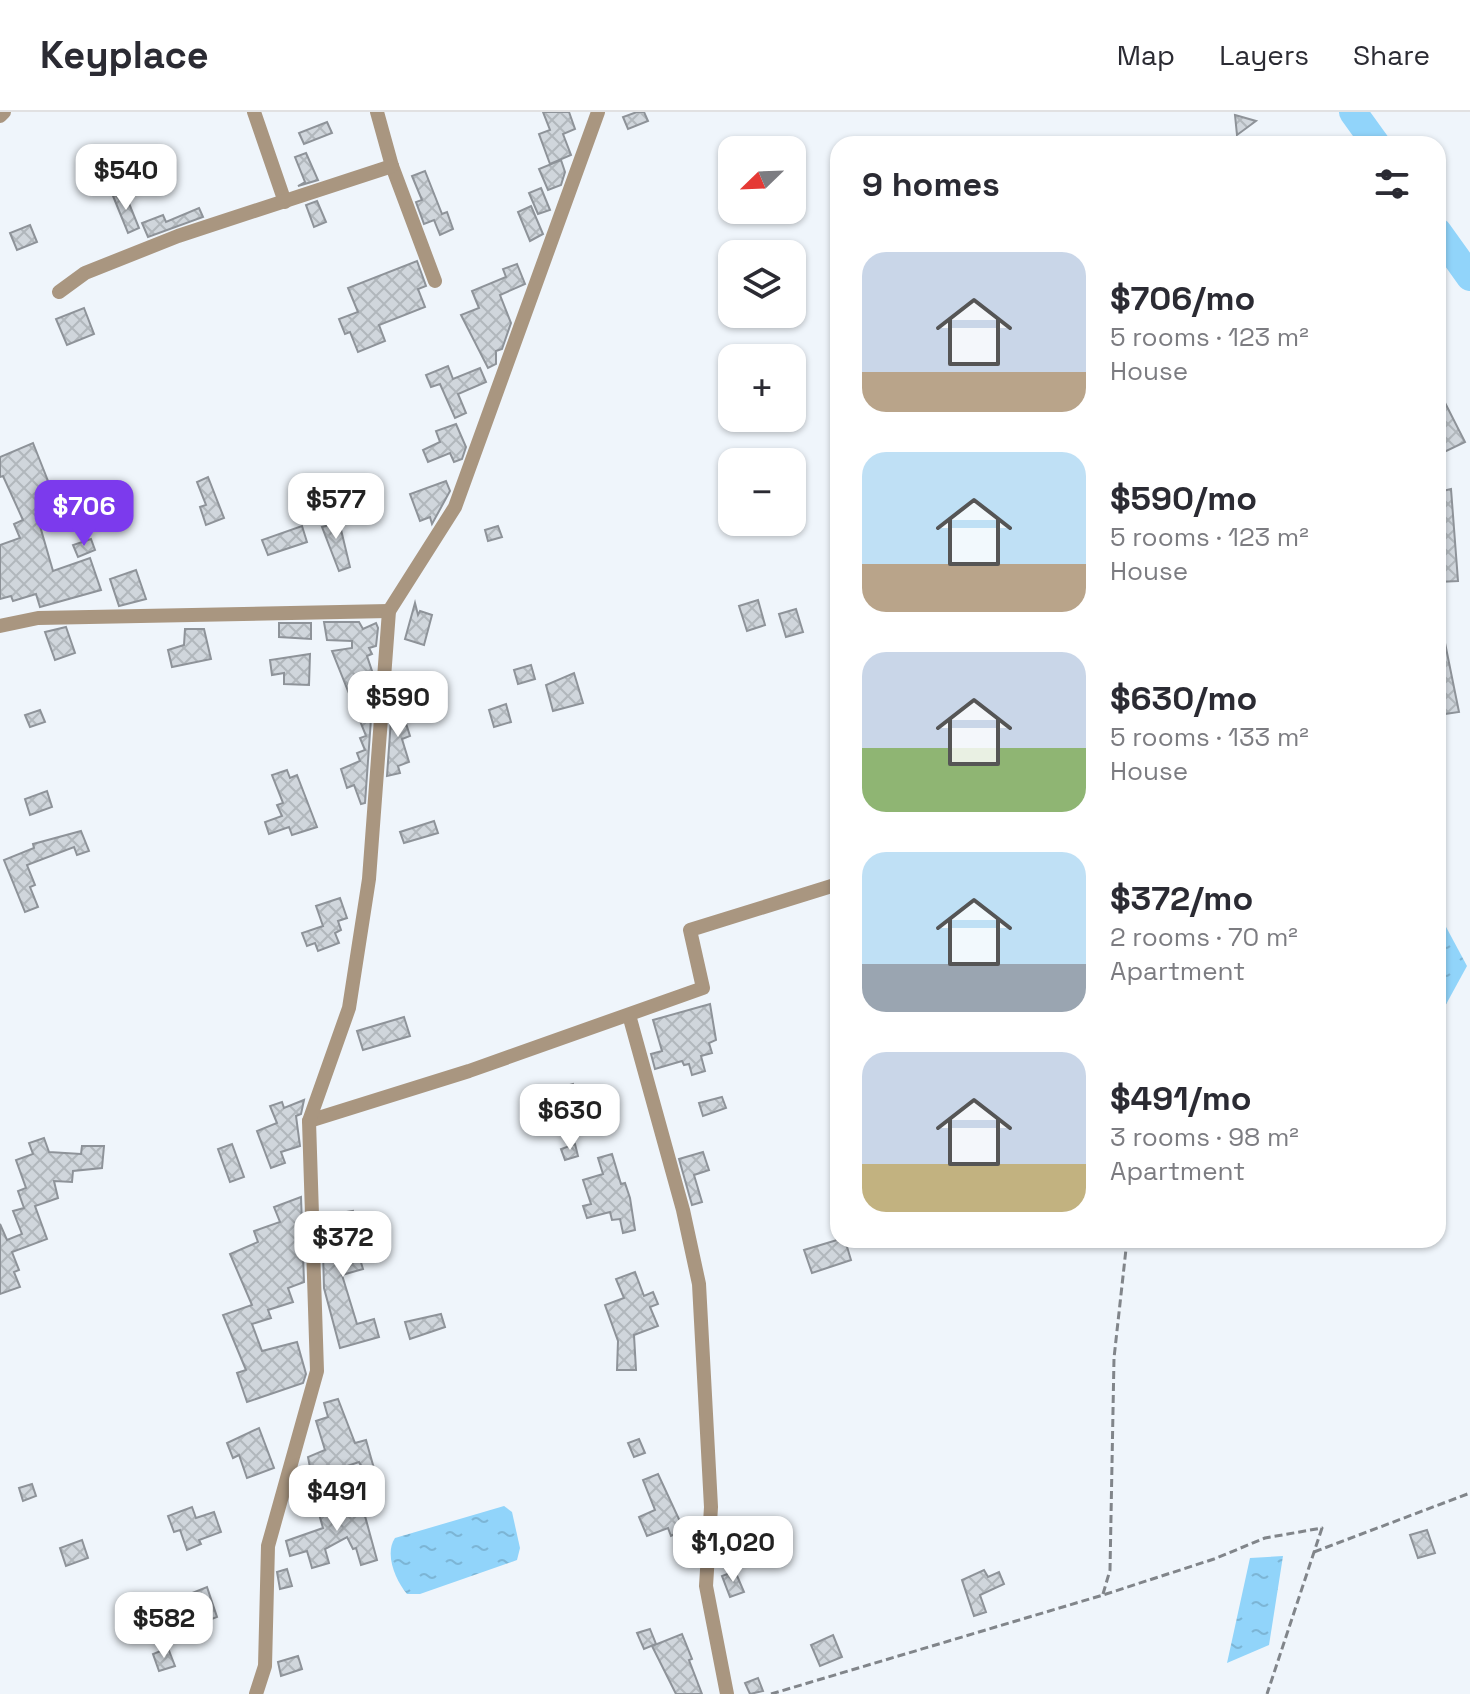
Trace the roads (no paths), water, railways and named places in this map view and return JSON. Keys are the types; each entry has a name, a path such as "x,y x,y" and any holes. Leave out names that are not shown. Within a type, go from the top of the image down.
{"street":[{"path":"0,116 4,112"},
{"path":"254,112 285,202"},
{"path":"377,112 392,166 435,281"},
{"path":"256,1694 265,1666 268,1546 317,1371 309,1121 349,1008 365,907 389,611 455,507 598,112"},
{"path":"59,292 85,273 178,236 392,166"},
{"path":"0,626 38,618 389,611"},
{"path":"309,1121 418,1088 703,988 690,930 830,886"},
{"path":"629,1015 683,1210 699,1284 711,1507 706,1586 727,1694"}],"water":[{"path":"1446,927 1467,966 1446,1004"},
{"path":"504,1506 512,1512 520,1548 517,1560 420,1594 407,1594 395,1575 391,1559 395,1538"},
{"path":"1283,1556 1269,1645 1227,1663 1250,1558"}],"waterway":[{"path":"1353,112 1370,136"},
{"path":"1446,243 1470,277"}]}
